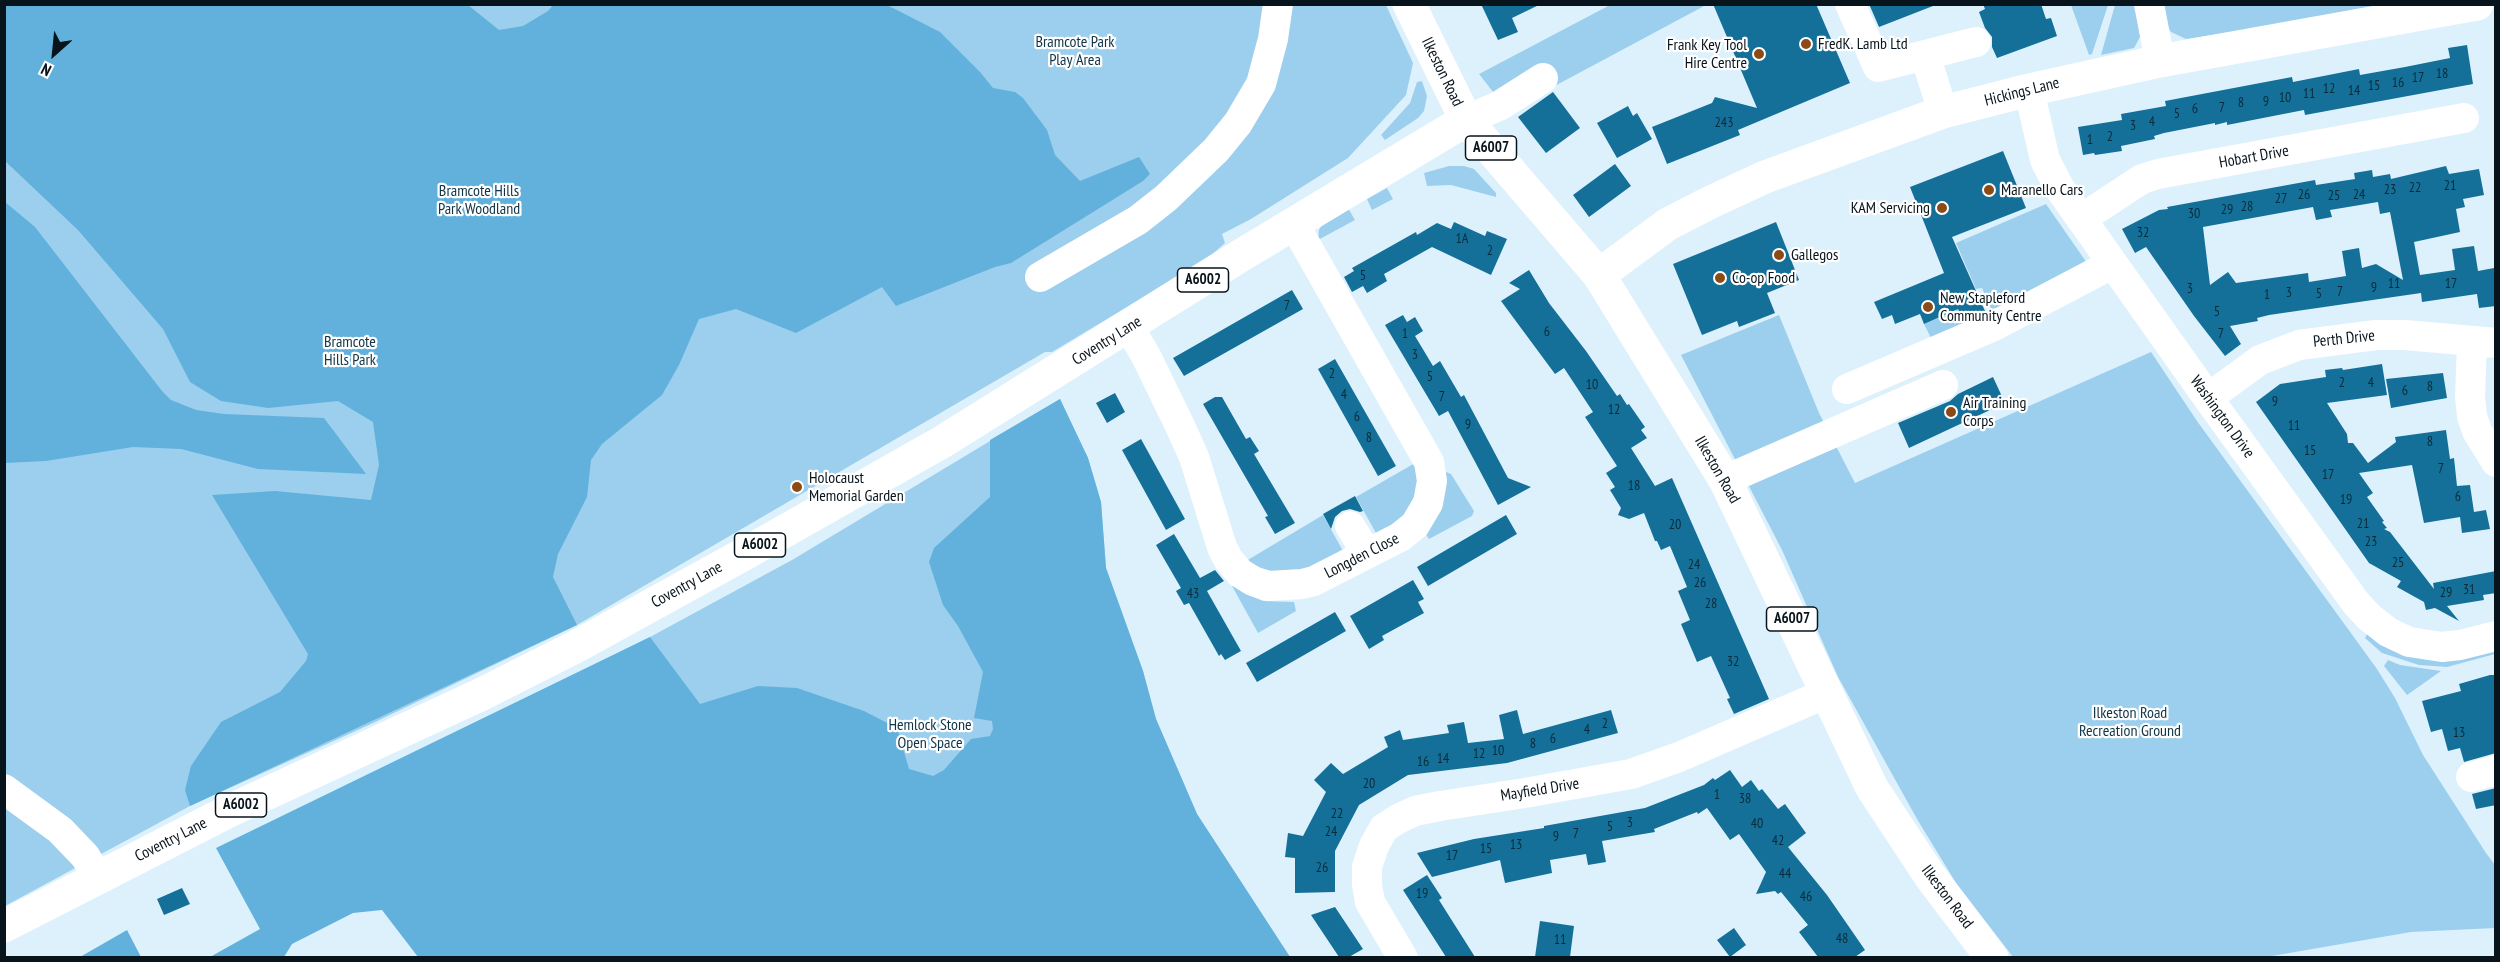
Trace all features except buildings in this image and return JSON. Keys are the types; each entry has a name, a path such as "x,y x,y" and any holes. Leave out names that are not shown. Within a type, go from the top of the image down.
{"main road":[{"name":"Ilkeston Road","path":"1410,4 1466,120 1599,275 1725,480 1872,788 1930,876 1992,957"},
{"name":"Hickings Lane","path":"1599,275 1668,224 1711,202 1765,177 1943,112 2160,61 2477,4"},
{"name":"Coventry Lane","path":"4,926 229,811 482,694 577,646 942,442 1466,120"}],"street":[{"path":"1040,277 1138,219 1166,198 1216,150 1238,123 1261,84 1273,39 1278,4"},
{"path":"1850,4 1878,67 1976,42"},
{"path":"2149,4 2160,61"},
{"path":"1925,55 1943,112"},
{"path":"1466,120 1499,106 1543,78"},
{"name":"Washington Drive","path":"2029,90 2045,160 2060,189 2208,398 2369,617 2388,632 2409,642 2423,645 2460,645 2496,636"},
{"name":"Hobart Drive","path":"2082,219 2142,179 2158,174 2448,130"},
{"name":"Longden Close","path":"1129,327 1146,356 1194,457 1222,547 1228,559 1240,573 1268,586 1302,584 1367,554 1409,531 1423,514 1431,490 1430,462 1294,224"},
{"path":"1847,389 1994,326 2112,264"},
{"name":"Perth Drive","path":"2208,398 2260,360 2299,345 2376,335 2405,335 2484,343"},
{"path":"2484,343 2470,397 2472,416 2477,431 2496,462"},
{"path":"1725,480 1943,385"},
{"path":"1350,526 1367,554"},
{"name":"Mayfield Drive","path":"1403,957 1370,902 1366,885 1367,867 1374,846 1384,828 1398,819 1415,811 1440,806 1525,794 1630,774 1679,757 1827,693"},
{"path":"4,789 60,830 85,856 98,877"}],"green space":[{"name":"Bramcote Hills Park","path":"4,5 468,5 499,30 523,26 548,11 553,5 887,5 940,32 993,88 1015,92 1023,98 1047,130 1055,155 1080,181 1139,157 1150,174 1143,181 1011,263 995,267 896,306 882,287 796,333 736,309 699,319 679,365 662,395 602,444 591,460 587,497 558,554 553,577 577,625 190,806 185,790 191,766 221,722 280,692 306,661 308,654 212,495 275,491 371,500 379,465 373,422 338,401 268,408 221,401 190,382 163,329 78,230 5,161"},
{"name":"Bramcote Hills Park","path":"5,5 1386,5 1413,63 1406,95 1348,158 1251,219 1222,234 1225,243 1207,259 1052,352 1045,352 577,625 371,724 190,806 5,906"},
{"path":"1610,5 1706,5 1508,111 1479,74"},
{"path":"2071,5 2108,5 2092,54 2089,55"},
{"path":"2115,5 2138,5 2140,37 2134,48 2101,55"},
{"path":"2162,5 2408,5 2186,39 2171,32 2166,25"},
{"path":"1422,81 1427,96 1424,111 1418,118 1385,140 1381,135 1410,103 1417,82"},
{"path":"1449,166 1474,169 1496,193 1496,197 1451,185 1427,186 1424,173"},
{"path":"1387,188 1393,199 1372,210 1367,199"},
{"path":"5,202 35,227 171,400 196,410 224,414 324,418 366,474 258,469 181,449 133,447 46,461 5,463"},
{"path":"2046,204 2087,263 2029,301 1991,309 1982,288 1976,289 1956,243"},
{"path":"1348,208 1355,220 1318,240 1319,230 1323,223"},
{"path":"1954,301 1967,329 1933,342 1924,324 1940,317"},
{"name":"Ilkeston Road Recreation Ground","path":"1779,315 1819,413 1855,483 2151,352 2197,421 2377,669 2395,698 2423,755 2495,865 2495,928 2411,932 2266,957 2013,957 1956,883 1917,819 1838,677 1782,550 1681,355"},
{"name":"Hemlock Stone Open Space","path":"1060,399 1088,458 1101,502 1106,568 1143,671 1156,719 1197,814 1290,957 494,714 650,637 792,560"},
{"name":"Hemlock Stone Open Space","path":"1060,399 1088,458 1101,502 1106,568 1143,671 1156,719 1197,814 1290,957 418,957 382,910 353,913 292,944 284,957 210,957 260,929 216,848 650,637 700,704 758,686 797,688 864,711 897,728 909,769 933,776 944,770 971,739 990,736 993,729 992,721 974,718 983,672 958,626 943,605 929,562 934,548 990,497 990,440"},
{"path":"1415,463 1418,489 1404,518 1377,535 1356,497"},
{"path":"1446,472 1451,474 1474,511 1472,516 1429,539 1425,533 1445,491"},
{"path":"1323,515 1343,551 1299,572 1268,572 1246,561"},
{"path":"1233,585 1244,593 1263,601 1294,602 1296,611 1258,633"},
{"path":"2368,632 2493,650 2495,654 2447,667 2419,665 2382,653 2365,638"},
{"path":"2388,660 2400,665 2441,671 2407,695 2384,666"},
{"path":"127,930 141,957 80,957"}],"place":[{"name":"FredK. Lamb Ltd","path":"1806,44"},
{"name":"Frank Key Tool Hire Centre","path":"1759,54"},
{"name":"Maranello Cars","path":"1989,190"},
{"name":"KAM Servicing","path":"1942,208"},
{"name":"Gallegos","path":"1779,255"},
{"name":"Co-op Food","path":"1720,278"},
{"name":"New Stapleford Community Centre","path":"1928,307"},
{"name":"Air Training Corps","path":"1951,412"},
{"name":"Holocaust Memorial Garden","path":"797,487"}],"park label":[{"name":"Bramcote Park Play Area","path":"1075,51"},
{"name":"Bramcote Hills Park Woodland","path":"479,200"}]}
